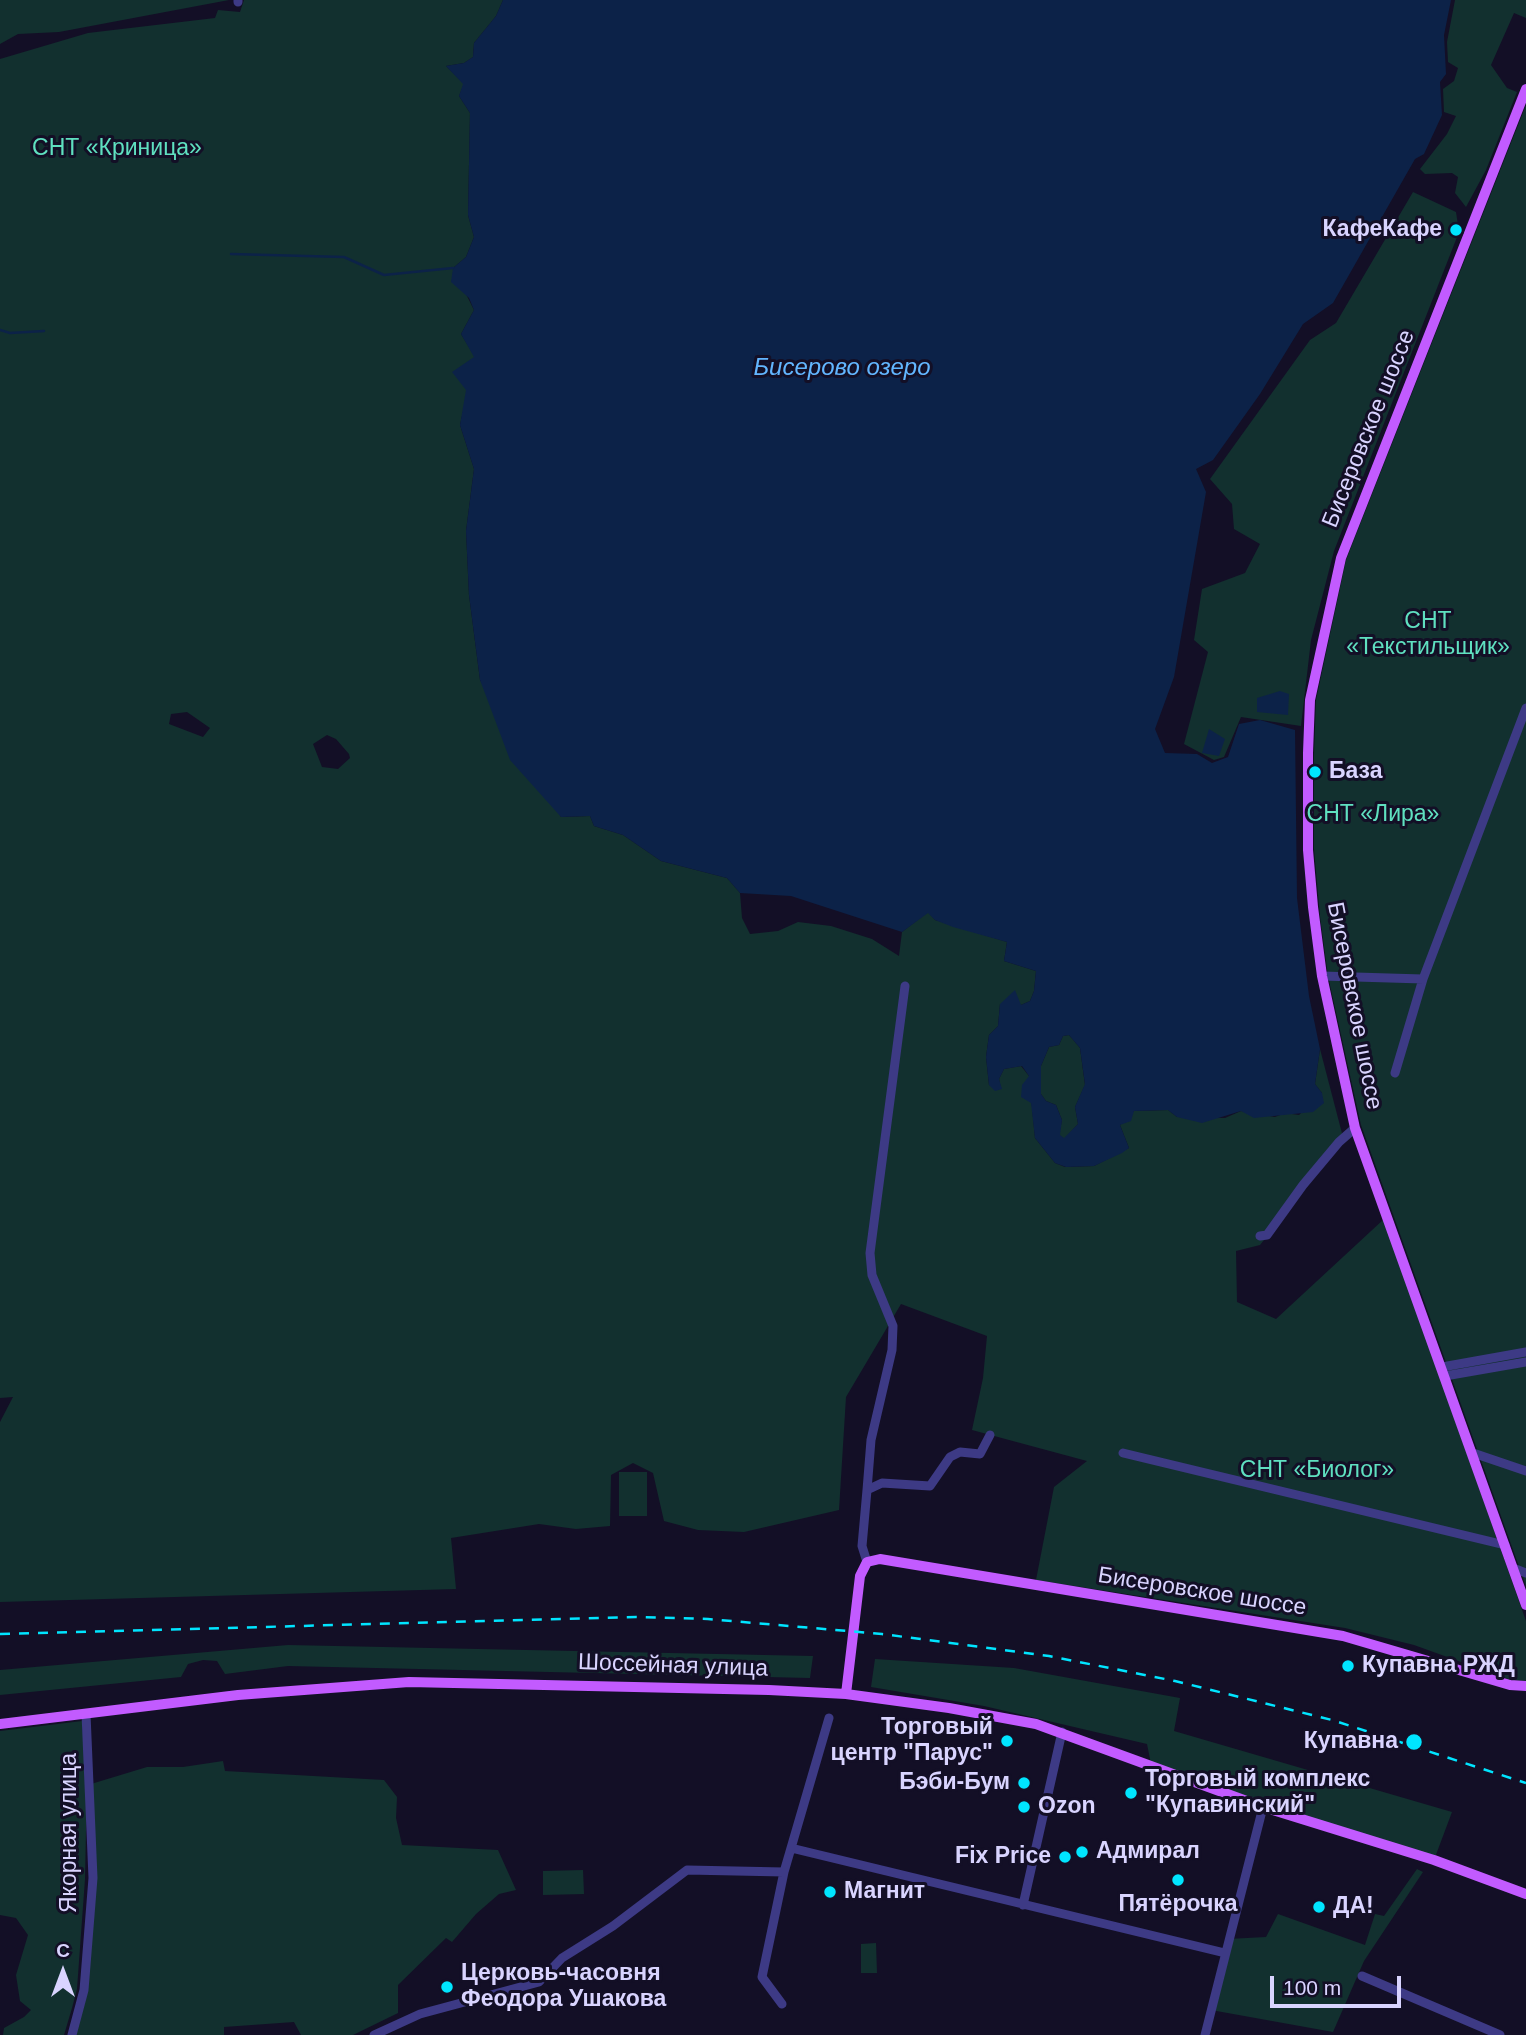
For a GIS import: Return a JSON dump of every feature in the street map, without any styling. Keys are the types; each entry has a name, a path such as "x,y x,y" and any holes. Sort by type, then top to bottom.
{"main road":[{"name":"Бисеровское шоссе","path":"1526,89 1340,558 1317,656 1310,700 1308,850 1322,976 1355,1128 1526,1605"},
{"name":"Бисеровское шоссе","path":"867,1562 890,1560 1343,1636 1526,1689"},
{"path":"846,1694 860,1576 867,1562"},
{"name":"Шоссейная улица","path":"0,1724 238,1695 409,1682 846,1694 963,1710 1062,1732 1263,1807 1434,1860 1526,1894"}],"street":[{"path":"1395,1073 1423,979 1526,708"},
{"path":"1322,976 1423,979"},
{"path":"867,1562 862,1546 871,1440 892,1350 893,1326 872,1275 870,1253 905,986"},
{"path":"1260,1237 1266,1235 1303,1185 1339,1142 1355,1128"},
{"path":"1444,1371 1526,1352"},
{"path":"1444,1371 1526,1362"},
{"path":"866,1490 882,1483 930,1486 950,1457 960,1452 980,1454 990,1435"},
{"path":"1124,1453 1505,1545"},
{"path":"1473,1454 1526,1471"},
{"path":"1513,1568 1526,1573"},
{"name":"Якорная улица","path":"72,2035 85,1985 93,1878 86,1714"},
{"path":"782,2004 762,1978 790,1848 829,1717"},
{"path":"1023,1905 1062,1732"},
{"path":"1205,2035 1263,1807"},
{"path":"790,1848 1224,1953"},
{"path":"373,2035 420,2014 539,1982 562,1958 613,1926 687,1870 784,1872"},
{"path":"1362,1976 1500,2035"}],"green space":[{"path":"0,0 229,0 59,32 18,34 0,44"},
{"path":"244,0 503,0 496,16 474,43 473,57 464,63 446,66 464,84 459,96 470,113 468,215 474,237 466,257 453,268 474,310 461,334 475,357 460,425 474,469 466,531 469,595 480,680 561,817 590,816 594,826 623,835 661,861 727,878 740,893 742,918 750,934 778,931 798,922 831,926 872,939 899,956 902,932 928,912 935,920 1007,942 1004,961 1036,971 1034,991 1030,1001 1021,1005 1000,1004 998,1026 989,1035 986,1057 989,1085 1001,1089 999,1079 1004,1069 1021,1066 1029,1076 1035,1138 1055,1163 1065,1167 1094,1166 1129,1148 1120,1125 1134,1111 1168,1110 1177,1117 1225,1118 1241,1111 1275,1117 1285,1113 1299,1115 1322,1093 1315,1084 1320,1049 1344,1141 1260,1245 1236,1251 1237,1302 1276,1319 1384,1219 1526,1621 1526,1681 1511,1680 1414,1645 1345,1628 1036,1580 1054,1487 1087,1461 972,1430 983,1378 987,1336 901,1304 846,1397 839,1510 744,1532 698,1530 664,1521 653,1473 633,1463 611,1475 610,1526 576,1529 539,1524 451,1538 456,1589 0,1602 0,1422 13,1397 0,1398 0,59 88,33 215,18 218,10 240,12","holes":["187,712 210,728 203,737 169,724 171,714","327,735 336,739 349,754 350,758 338,769 322,767 313,744"]},
{"path":"1455,0 1526,0 1526,18 1514,13 1491,65 1507,88 1517,92 1486,170 1466,207 1455,193 1458,177 1452,173 1425,174 1420,169 1447,134 1456,116 1444,112 1443,89 1454,81 1458,68 1448,62 1447,42"},
{"name":"СНТ «Текстильщик»","path":"1526,105 1526,1586 1361,1125 1328,976 1320,916 1314,849 1314,754 1316,700 1346,560"},
{"path":"1413,192 1456,212 1459,232 1334,551 1311,640 1301,726 1241,717 1224,757 1214,760 1184,744 1208,652 1194,640 1202,589 1245,573 1260,544 1234,529 1232,504 1210,479 1310,340 1336,323"},
{"path":"1069,1035 1080,1048 1085,1085 1075,1107 1078,1124 1064,1139 1059,1135 1062,1120 1056,1105 1046,1101 1041,1094 1041,1066 1049,1047 1059,1045 1063,1036"},
{"path":"619,1472 647,1472 647,1516 619,1516"},
{"path":"288,1645 813,1656 810,1678 288,1666 225,1674 217,1661 203,1660 188,1664 181,1677 0,1695 0,1670"},
{"path":"875,1659 1014,1668 1180,1698 1174,1731 1452,1812 1434,1860 1151,1764 1147,1744 984,1706 871,1687"},
{"path":"82,1721 87,1781 85,1879 77,1989 64,2035 3,2035 4,2028 31,2010 20,2001 16,1975 28,1935 16,1918 0,1915 0,1731"},
{"path":"223,1761 225,1771 384,1780 397,1797 396,1818 402,1845 498,1850 516,1890 499,1894 476,1914 452,1942 446,1938 398,1985 398,2013 353,2035 301,2035 294,2022 224,2027 224,2035 72,2035 84,1990 93,1878 91,1784 147,1767 183,1767"},
{"path":"1417,1869 1423,1872 1364,1961 1333,2032 1211,2010 1228,1939 1266,1937 1278,1914 1365,1945 1375,1914 1384,1916"},
{"path":"583,1870 584,1894 543,1895 543,1871"},
{"path":"876,1943 877,1973 861,1973 861,1944"}],"water":[{"name":"Бисерово озеро","path":"503,0 1451,0 1444,35 1446,74 1440,82 1442,115 1424,154 1415,159 1333,303 1303,324 1260,394 1213,460 1196,469 1206,492 1174,677 1155,729 1165,753 1197,754 1212,763 1228,757 1239,724 1260,720 1295,730 1297,898 1309,996 1320,1049 1315,1084 1322,1093 1324,1103 1313,1112 1254,1118 1241,1111 1202,1123 1177,1117 1168,1110 1134,1111 1131,1121 1120,1125 1129,1148 1122,1153 1094,1166 1066,1167 1055,1163 1035,1138 1031,1103 1021,1097 1022,1085 1029,1076 1022,1066 1004,1069 999,1079 1002,1089 995,1091 989,1085 986,1057 989,1035 998,1026 1000,1004 1015,990 1021,1005 1030,1001 1034,991 1036,971 1004,961 1007,942 953,927 935,920 928,913 902,932 791,896 740,893 727,878 661,861 623,835 594,826 590,816 561,817 510,760 480,680 469,595 466,531 474,469 460,425 466,390 452,372 474,357 461,334 474,310 469,298 451,282 453,268 466,257 474,237 468,215 470,113 459,96 463,84 446,66 464,63 473,57 474,43 496,16","holes":["1069,1035 1080,1048 1085,1084 1075,1107 1078,1124 1064,1138 1060,1135 1062,1120 1056,1105 1046,1101 1041,1094 1041,1066 1049,1047 1059,1045 1063,1036"]},
{"path":"1280,691 1289,694 1288,715 1257,712 1257,698"},
{"path":"1209,729 1225,739 1219,756 1202,753"}],"waterway":[{"path":"231,254 344,257 384,275 453,268"},
{"path":"0,330 10,333 44,331"}],"railway":[{"path":"0,1634 636,1617 708,1619 882,1634 1049,1656 1175,1681 1332,1720 1526,1783"}],"place":[{"name":"КафеКафе","path":"1456,230"},
{"name":"База","path":"1315,772"},
{"name":"Купавна РЖД","path":"1348,1666"},
{"name":"Торговый центр \"Парус\"","path":"1007,1741"},
{"name":"Купавна","path":"1414,1742"},
{"name":"Бэби-Бум","path":"1024,1783"},
{"name":"Торговый комплекс \"Купавинский\"","path":"1131,1793"},
{"name":"Ozon","path":"1024,1807"},
{"name":"Адмирал","path":"1082,1852"},
{"name":"Fix Price","path":"1065,1857"},
{"name":"Пятёрочка","path":"1178,1880"},
{"name":"Магнит","path":"830,1892"},
{"name":"ДА!","path":"1319,1907"},
{"name":"Церковь-часовня Феодора Ушакова","path":"447,1987"}],"park label":[{"name":"СНТ «Криница»","path":"117,149"},
{"name":"СНТ «Лира»","path":"1373,815"},
{"name":"СНТ «Биолог»","path":"1317,1471"}]}
